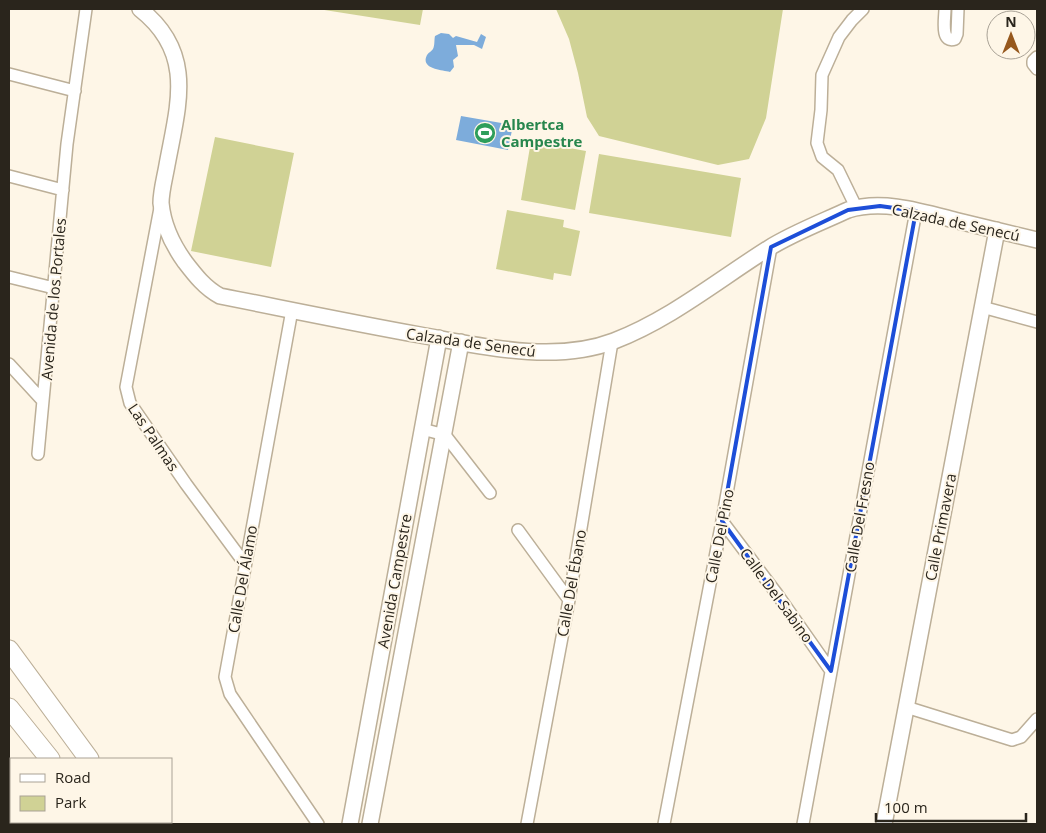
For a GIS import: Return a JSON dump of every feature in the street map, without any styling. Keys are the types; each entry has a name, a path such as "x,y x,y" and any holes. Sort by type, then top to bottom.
{"main road":[{"path":"9,650 88,758"},
{"path":"9,708 49,758"}],"street":[{"path":"9,74 75,91 86,9"},
{"name":"Calzada de Senecú","path":"140,9 152,18 166,36 177,62 180,79 178,105 161,201 167,229 175,248 191,271 208,290 220,296 461,342 535,353 571,351 612,342 645,328 693,300 771,247 856,207 880,206 916,211 1037,240"},
{"path":"856,207 838,170 822,157 817,143 821,110 822,75 839,37 863,9"},
{"path":"944,9 944,34 950,40 955,39 957,34 958,9"},
{"path":"1037,57 1033,61 1037,69"},
{"name":"Avenida de los Portales","path":"38,454 63,190 75,91"},
{"path":"9,176 63,190"},
{"name":"Las Palmas","path":"161,201 126,386 127,393 130,403 186,484 245,564"},
{"name":"Calle Del Fresno","path":"803,824 916,211"},
{"name":"Calle Primavera","path":"884,824 997,230"},
{"name":"Calle Del Pino","path":"664,824 722,521 771,247"},
{"path":"9,278 54,288"},
{"path":"982,307 1037,322"},
{"name":"Calle Del Álamo","path":"292,310 225,677 230,694 318,824"},
{"name":"Avenida Campestre","path":"350,824 439,338"},
{"name":"Avenida Campestre","path":"370,824 445,435 461,342"},
{"name":"Calle Del Ébano","path":"527,824 569,600 612,342"},
{"path":"9,364 43,400"},
{"path":"422,429 445,435 490,493"},
{"path":"414,470 437,477"},
{"name":"Calle Del Sabino","path":"722,521 777,594 831,671"},
{"path":"518,530 569,600"},
{"path":"383,640 404,644"},
{"path":"906,707 1012,740 1021,737 1037,718"},
{"path":"358,776 379,781"}],"highlighted area":[{"path":"880,206 916,211 831,671 722,521 771,247 848,210"}],"green space":[{"path":"318,9 423,9 420,25"},
{"path":"556,9 783,9 766,118 749,159 718,165 599,136 587,117 569,39"},
{"path":"215,137 294,153 271,267 191,251"},
{"path":"531,141 586,151 575,210 521,200"},
{"path":"599,154 741,178 731,237 589,213"},
{"path":"507,210 564,220 563,227 580,231 571,276 554,273 553,280 496,269"}],"water":[{"path":"441,33 449,34 453,38 456,36 477,42 481,34 486,37 482,49 474,45 456,45 458,56 453,60 454,67 450,72 432,68 426,63 427,55 434,47 435,36"},
{"name":"Albertca Campestre","path":"461,116 513,125 508,150 456,140"}],"place":[{"name":"Albertca Campestre","path":"485,133"}]}
